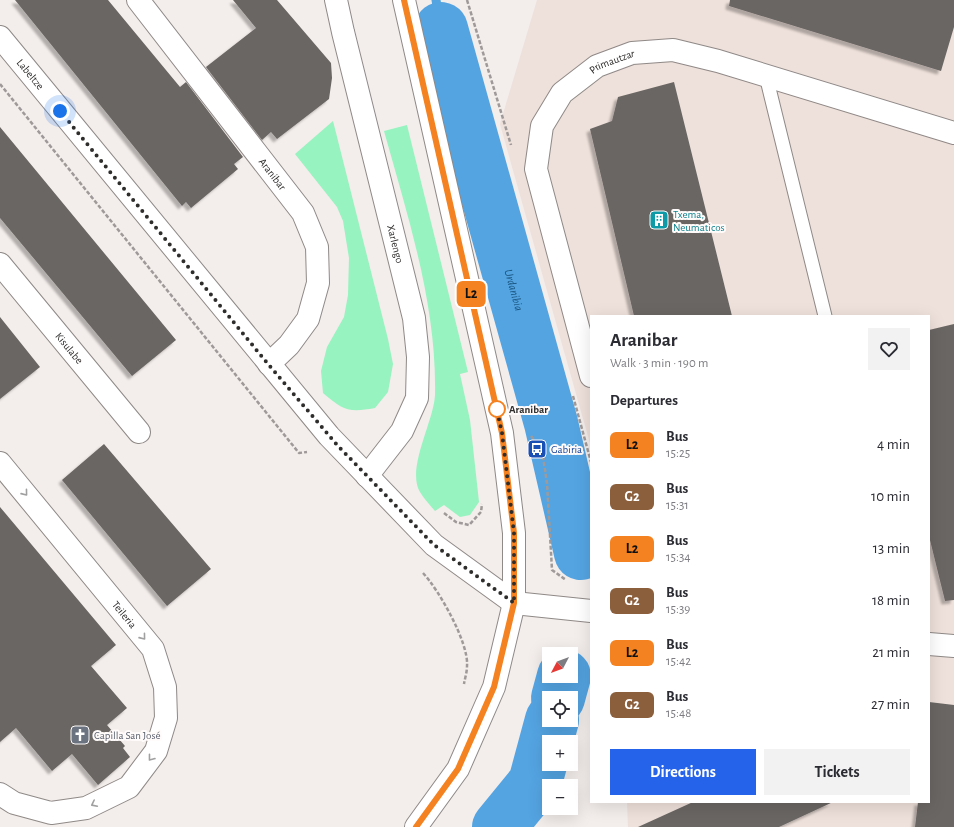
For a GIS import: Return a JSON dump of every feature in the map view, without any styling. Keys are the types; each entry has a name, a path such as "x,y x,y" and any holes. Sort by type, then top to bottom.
{"street":[{"name":"Aranibar","path":"138,0 302,213 317,247 318,283 308,319 290,345 268,364"},
{"name":"Xarlengo","path":"336,0 342,32 414,318 418,357 417,398 402,431 367,476"},
{"path":"404,0 502,433 514,533 514,603 494,687 458,769 416,827"},
{"name":"Labeltze","path":"0,37 268,364 329,436 434,545 514,603"},
{"name":"Primautzar","path":"590,372 536,169 542,126 562,93 597,66 632,53 673,50 718,61 954,133"},
{"name":"Kisulabe","path":"0,264 139,432"},
{"name":"Teileria","path":"0,463 153,649 165,688 166,718 156,751 129,787 86,808 51,813 14,803 0,794"},
{"path":"514,603 590,611"},
{"path":"930,644 954,646"}],"lane":[{"path":"766,76 825,315"}],"path":[{"path":"0,84 299,453 313,450"},
{"path":"529,432 531,437 542,450 548,483 552,570 565,580 572,582"},
{"path":"444,513 456,522 469,524 481,512 483,497"},
{"path":"420,569 433,584 458,630 468,665 464,686"}],"shaded area":[{"path":"537,0 954,0 954,827 628,827 627,803 930,803 930,315 590,315 590,443 500,124"}],"green space":[{"path":"333,121 393,364 388,392 375,408 358,410 341,407 323,393 321,371 327,347 344,317 348,295 349,258 343,221 337,207 295,154"},
{"path":"407,125 468,372 460,374 470,420 479,502 470,515 460,517 444,505 435,511 420,492 417,482 416,471 418,458 435,395 431,328 419,262 384,131"}],"building":[{"path":"15,0 108,0 180,87 186,82 243,157 234,164 238,169 191,208 186,202 182,206"},
{"path":"233,0 277,0 331,63 332,78 329,99 277,139 271,132 262,140 206,67 256,28"},
{"path":"730,0 954,0 954,27 941,71 729,6"},
{"name":"Txema, Neumaticos","path":"674,82 732,315 634,315 590,129 612,121 618,97"},
{"path":"0,127 176,340 132,376 0,218"},
{"path":"0,317 40,367 0,399"},
{"path":"954,324 954,600 945,601 930,540 930,330"},
{"path":"104,444 211,569 167,606 62,480"},
{"path":"0,507 116,645 91,666 127,708 107,725 125,746 123,748 130,757 98,785 72,754 52,771 16,728 0,742"},
{"path":"930,702 954,705 954,827 915,827 918,803 930,803"},
{"path":"691,803 831,803 779,827 638,827"}],"waterway":[{"path":"436,0 441,29"},
{"name":"Urdanibia","path":"441,29 551,423 581,553"},
{"name":"Urdanibia","path":"560,691 562,683"},
{"name":"Urdanibia","path":"499,827 535,783 550,727"}],"bus line":[{"name":"L2","path":"404,0 502,433 514,533 514,603 494,687 458,769 416,827"}],"place":[{"name":"Txema, Neumaticos","path":"659,220"},
{"name":"Aranibar","path":"497,409"},
{"name":"Gabiria","path":"537,449"},
{"name":"Capilla San José","path":"80,735"}],"route":[{"path":"60,111 268,364 338,446 434,545 514,603 514,533 502,433 496,406 497,409"}]}
